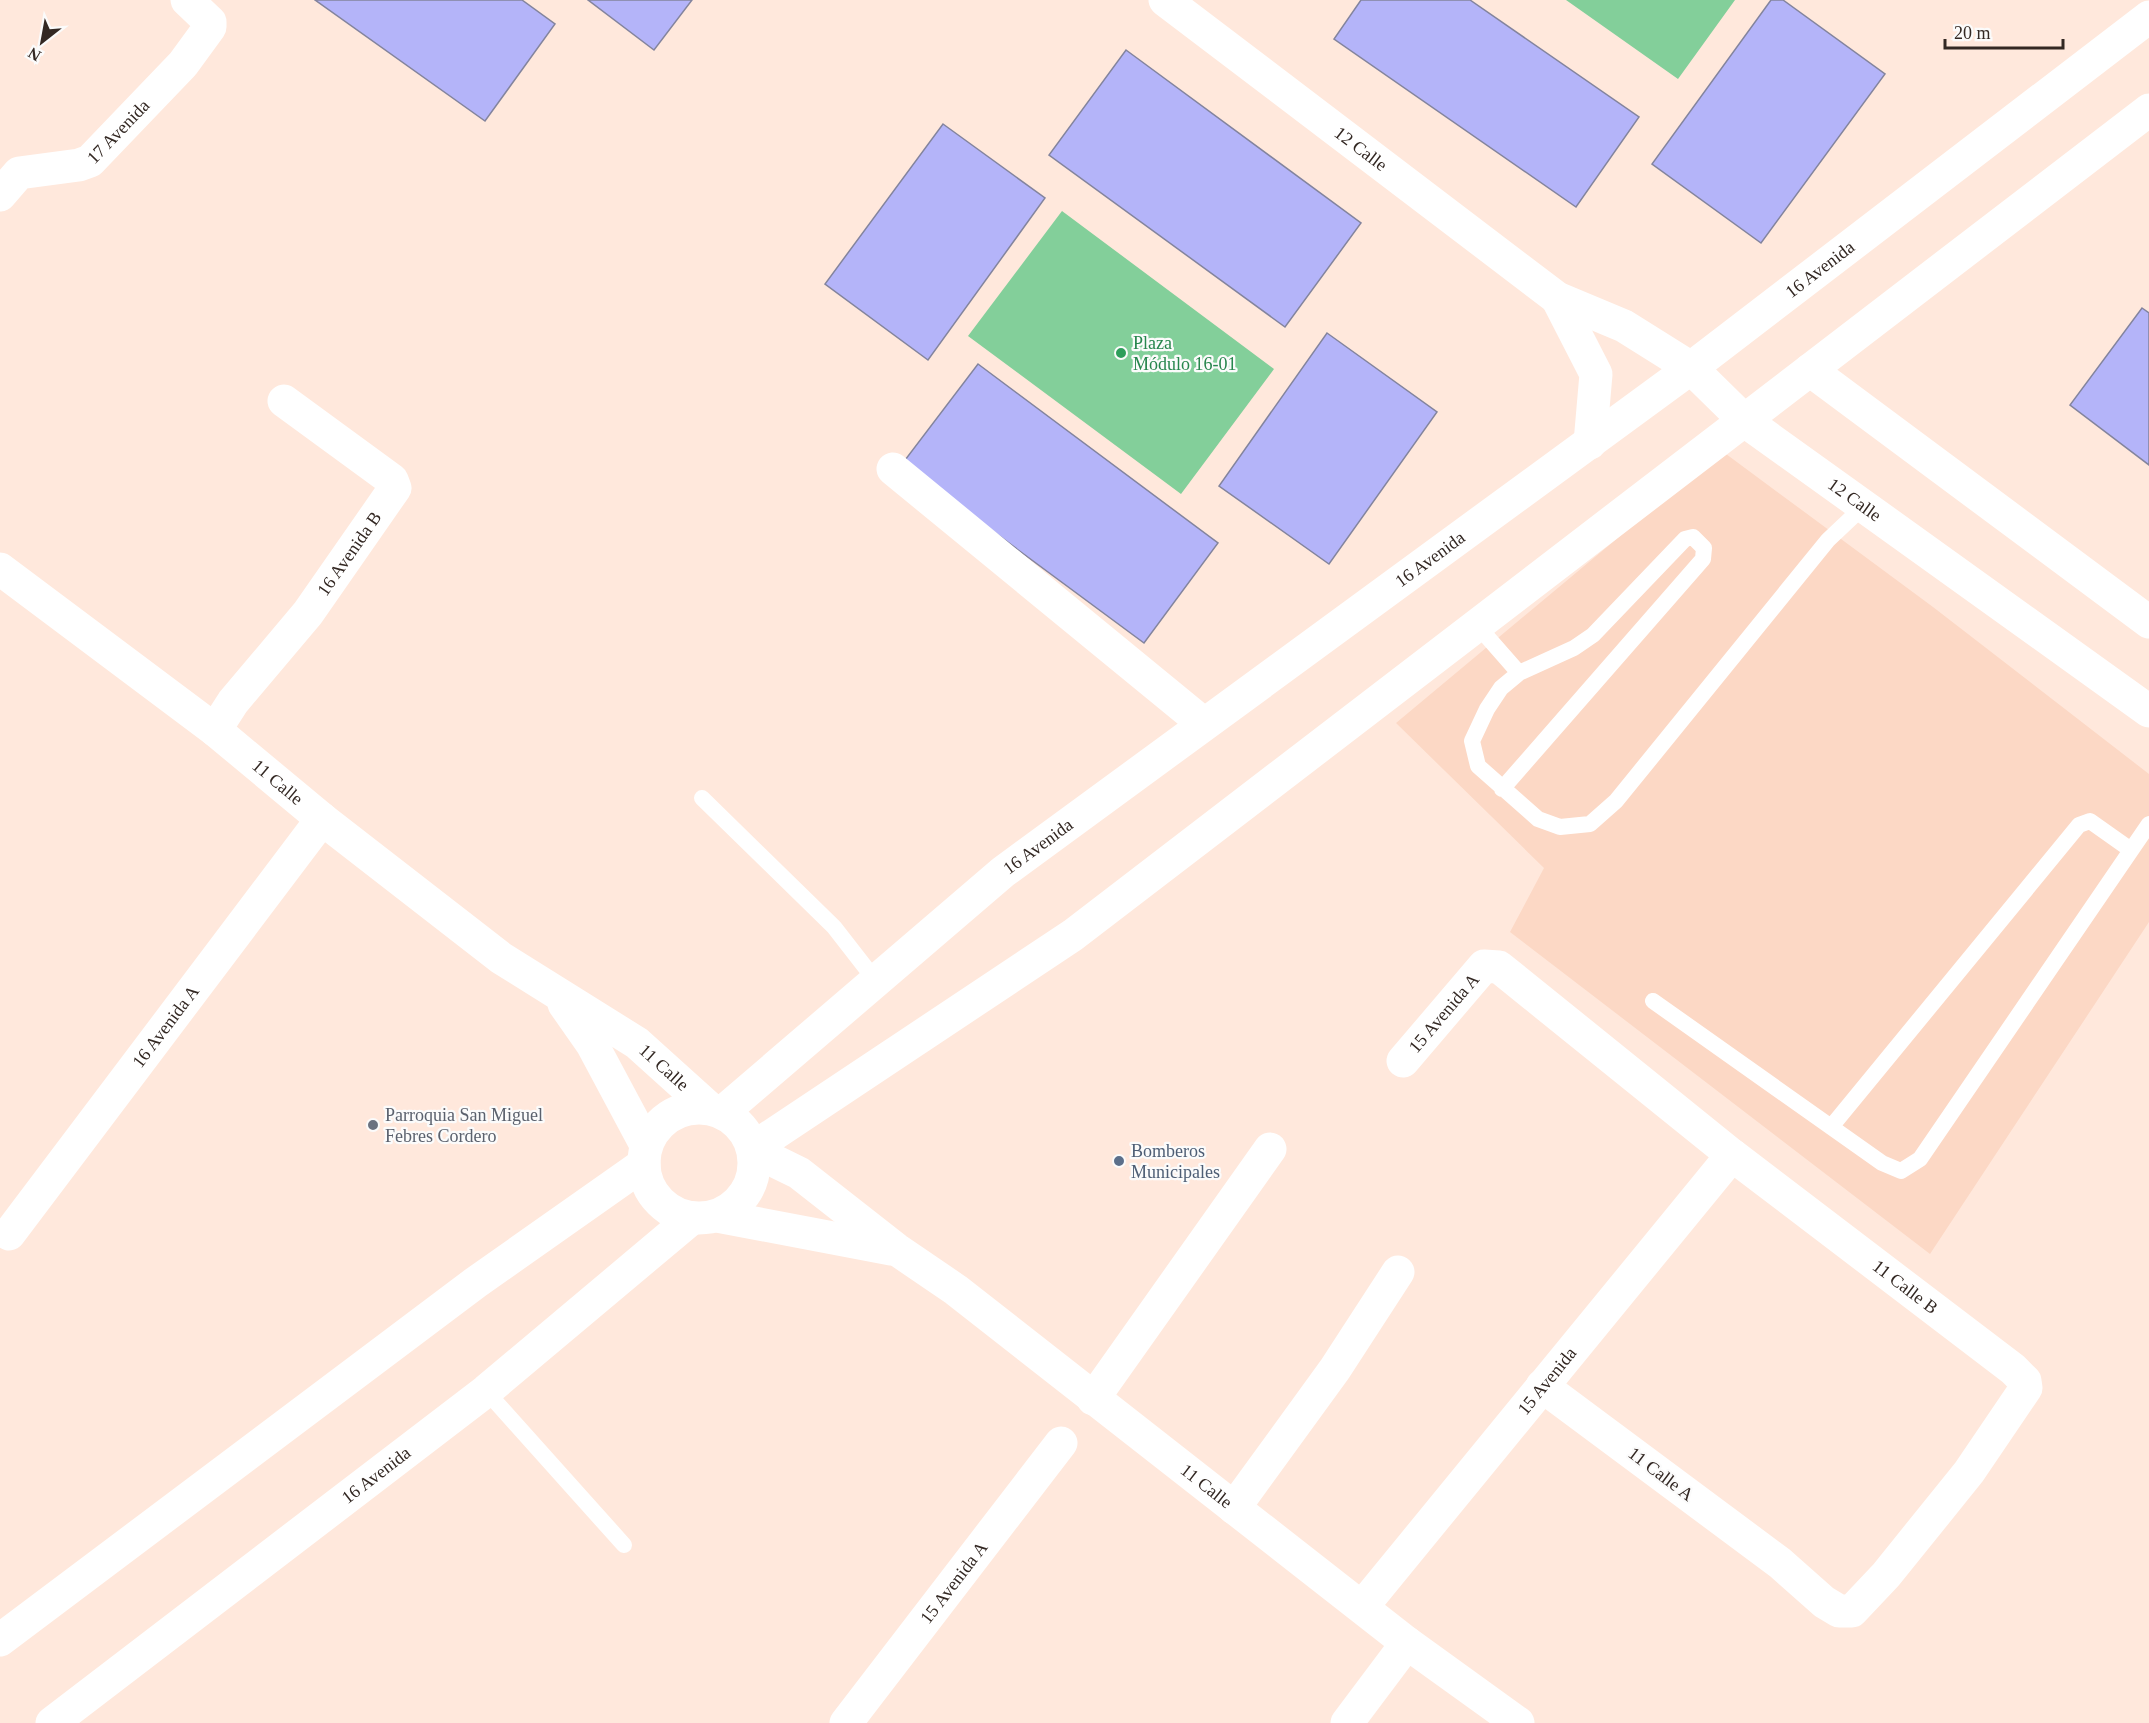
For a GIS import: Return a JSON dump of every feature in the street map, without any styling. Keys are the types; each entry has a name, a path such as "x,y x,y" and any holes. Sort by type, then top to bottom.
{"street":[{"name":"17 Avenida","path":"0,195 19,173 79,165 90,161 183,64 208,31 210,22 187,0"},
{"name":"12 Calle","path":"1165,0 1557,298 1624,326 1691,368 1745,421 2149,711"},
{"name":"16 Avenida","path":"715,1110 876,981 1003,872 1691,368 2149,17"},
{"path":"754,1149 1073,935 2149,110"},
{"name":"12 Calle","path":"1557,298 1596,374 1590,443"},
{"path":"1810,370 2149,622"},
{"name":"16 Avenida B","path":"215,730 232,702 308,613 395,488 392,480 284,401"},
{"path":"893,469 1204,724"},
{"name":"11 Calle","path":"0,569 215,730 322,819 501,958 637,1043 715,1110"},
{"name":"16 Avenida A","path":"9,1234 322,819"},
{"name":"15 Avenida A","path":"1403,1061 1484,966"},
{"name":"11 Calle B","path":"1484,966 1499,968 1731,1155 2025,1381 2026,1388 1969,1472 1886,1575 1852,1611 1839,1611 1824,1602 1780,1563"},
{"name":"11 Calle","path":"556,992 592,1044 645,1154"},
{"path":"0,1640 645,1154 656,1128 670,1115 688,1108 715,1110 736,1120 754,1149 755,1172 748,1191 734,1206 704,1217 668,1209 658,1200 650,1189 645,1154"},
{"name":"11 Calle","path":"754,1149 798,1173 896,1250 956,1290 1407,1643 1518,1723"},
{"path":"1093,1398 1269,1149"},
{"name":"15 Avenida","path":"1362,1607 1731,1155"},
{"name":"16 Avenida","path":"52,1723 486,1391 704,1217"},
{"name":"11 Calle","path":"704,1217 896,1250"},
{"path":"1234,1508 1335,1369 1398,1272"},
{"name":"11 Calle A","path":"1542,1386 1780,1563"},
{"name":"15 Avenida A","path":"846,1723 1061,1443"},
{"path":"1347,1723 1407,1643"}],"lane":[{"path":"1502,789 1703,558 1704,548 1693,537 1685,539 1593,635 1574,648 1519,673 1502,688 1487,709 1472,741 1478,766 1502,789 1538,819 1560,828 1590,824 1616,801 1828,540 1863,507"},
{"path":"1476,624 1519,673"},
{"path":"702,798 834,927 876,981"},
{"path":"1831,1127 2079,825 2090,821 2131,850"},
{"path":"1653,1001 1882,1163 1901,1171 1920,1159 2149,824"},
{"path":"486,1391 624,1545"}],"shaded area":[{"path":"1722,451 1933,607 2149,774 2149,922 1930,1254 1510,932 1544,868 1396,723"}],"green space":[{"path":"1566,0 1735,0 1678,79"},
{"name":"Plaza Módulo 16-01","path":"1062,211 1274,369 1181,494 968,336"}],"building":[{"path":"315,0 522,0 555,24 485,121"},
{"path":"588,0 692,0 654,50"},
{"path":"1361,0 1470,0 1639,117 1576,207 1334,39"},
{"path":"1771,0 1783,0 1885,74 1761,243 1652,164"},
{"path":"1126,50 1361,223 1285,327 1049,155"},
{"path":"943,124 1045,198 928,360 825,284"},
{"path":"2142,308 2149,313 2149,465 2070,405"},
{"path":"1327,333 1437,412 1329,564 1219,486"},
{"path":"978,364 1218,543 1144,643 902,464"}],"place":[{"name":"Plaza Módulo 16-01","path":"1121,353"},
{"name":"Parroquia San Miguel Febres Cordero","path":"373,1125"},
{"name":"Bomberos Municipales","path":"1119,1161"}]}
